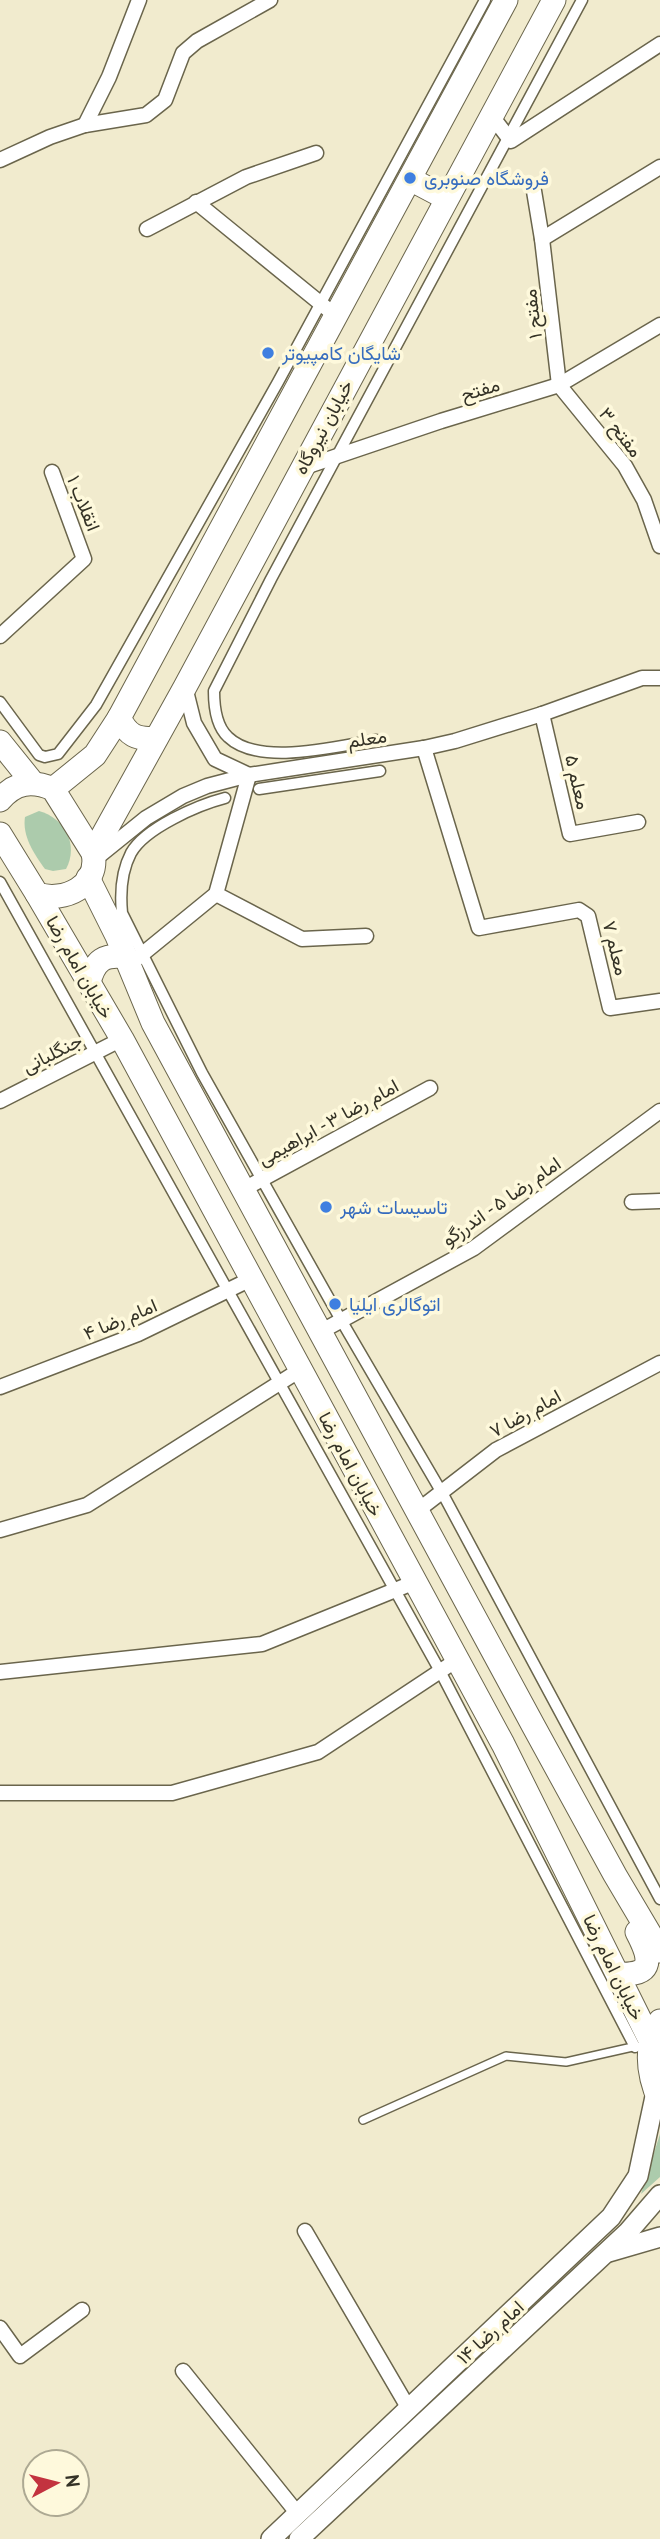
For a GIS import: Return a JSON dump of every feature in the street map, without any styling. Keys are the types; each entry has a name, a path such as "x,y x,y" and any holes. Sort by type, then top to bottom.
{"main road":[{"path":"0,800 13,787 43,786 94,755 119,718 327,310 410,179 506,0"},
{"name":"خیابان نیروگاه","path":"92,864 156,738 554,0"},
{"path":"410,179 446,198"},
{"path":"119,718 126,732 140,740 156,738"},
{"name":"خیابان امام رضا","path":"0,742 43,786 92,864 133,959 153,1023 253,1184 320,1332 615,1875 660,1951"},
{"name":"خیابان امام رضا","path":"0,835 122,1039 300,1370 405,1586 449,1666 503,1744 618,1974 643,2044"},
{"path":"37,894 53,898 70,895 84,886 92,864"},
{"path":"89,982 93,969 102,960 114,956 133,959"},
{"path":"615,1875 630,1918 648,1953 648,1963 640,1971 618,1974"},
{"path":"658,2097 643,2044 660,2021"}],"street":[{"path":"85,125 139,0"},
{"path":"0,160 50,137 85,125 146,115 165,100 183,53 197,41 270,0"},
{"path":"0,702 39,755 46,757 58,754 96,705 278,382 327,310 485,0"},
{"path":"376,740 290,752 250,750 228,738 220,727 214,705 214,691 582,0"},
{"path":"491,115 511,141 660,44"},
{"path":"147,229 246,177 316,153"},
{"path":"542,239 660,167"},
{"name":"مفتح ۱","path":"534,191 559,385"},
{"path":"196,202 327,310"},
{"name":"مفتح","path":"301,468 559,385 660,325"},
{"name":"مفتح ۳","path":"559,385 625,466 644,500 660,546"},
{"name":"انقلاب ۱","path":"0,636 84,559 52,472"},
{"name":"معلم","path":"92,864 146,818 183,796 249,775 424,748 542,714 642,678 660,678"},
{"path":"185,687 194,723 215,759 249,775 231,848 216,894 133,959 122,913 120,887 130,854 147,837 181,814 225,798"},
{"name":"معلم ۵","path":"542,714 570,834 638,822"},
{"name":"معلم ۷","path":"424,748 479,928 579,910 588,916 610,1008 660,1000"},
{"path":"259,789 380,771"},
{"path":"0,882 280,1383 405,1586 262,1643 0,1672"},
{"path":"216,894 302,939 366,936"},
{"name":"جنگلبانی","path":"0,1101 122,1039"},
{"name":"امام رضا ۳ - ابراهیمی","path":"253,1184 430,1088"},
{"name":"امام رضا ۵ - اندرزگو","path":"320,1332 474,1248 660,1111"},
{"path":"253,1184 341,1320 442,1492 660,1899"},
{"path":"632,1202 660,1202"},
{"name":"امام رضا ۴","path":"0,1387 138,1334 251,1279"},
{"name":"امام رضا ۷","path":"417,1511 496,1450 660,1363"},
{"path":"0,1530 87,1505 300,1370"},
{"path":"0,1793 172,1793 318,1752 449,1666 643,2044"},
{"name":"امام رضا ۱۴","path":"271,2539 611,2217 638,2176 658,2097"},
{"name":"امام رضا ۱۴","path":"299,2539 628,2232 660,2195"},
{"path":"305,2231 409,2409"},
{"path":"605,2253 660,2237"},
{"path":"0,2328 20,2356 82,2309"},
{"path":"183,2371 298,2514"}],"lane":[{"path":"363,2119 506,2056 566,2062 643,2044"}],"green space":[{"path":"39,811 56,820 67,834 71,851 66,869 45,869 30,844 25,831 25,817"},
{"path":"660,2134 660,2177 641,2194"}],"place":[{"name":"فروشگاه صنوبری","path":"410,178"},
{"name":"شایگان کامپیوتر","path":"268,353"},
{"name":"تاسیسات شهر","path":"326,1207"},
{"name":"اتوگالری ایلیا","path":"335,1304"}]}
